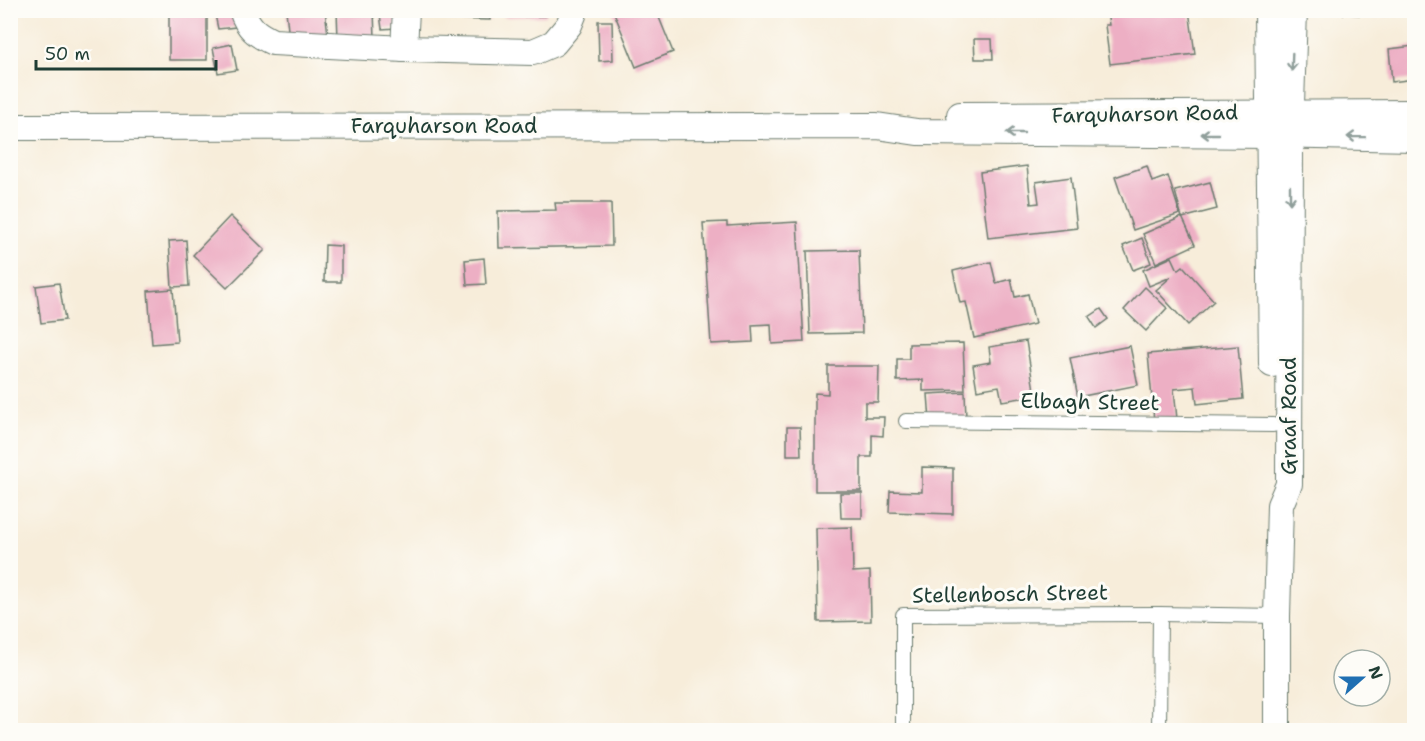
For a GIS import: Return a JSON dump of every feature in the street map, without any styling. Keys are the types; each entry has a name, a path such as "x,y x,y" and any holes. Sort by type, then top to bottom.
{"street":[{"path":"242,10 248,26 257,35 273,42 404,49 533,52 554,43 569,25 575,10"},
{"path":"404,49 406,10"},
{"name":"Graaf Road","path":"1268,10 1280,124 1289,484 1280,505"},
{"name":"Graaf Road","path":"1277,730 1280,505 1274,481 1271,314 1280,124 1294,10"},
{"name":"Farquharson Road","path":"10,127 877,126 917,132 1280,124 1414,113"},
{"name":"Farquharson Road","path":"1280,124 1414,138"}],"lane":[{"name":"Elbagh Street","path":"906,421 1273,425"},
{"path":"1159,730 1160,614"},
{"name":"Stellenbosch Street","path":"903,730 903,615 1277,616"}],"building":[{"path":"169,10 207,10 207,60 169,60"},
{"path":"214,10 233,10 236,27 218,29"},
{"path":"286,10 325,10 328,35 289,40"},
{"path":"337,10 374,10 375,39 338,39"},
{"path":"450,10 490,10 490,20 450,19"},
{"path":"503,10 546,10 546,16 504,17"},
{"path":"613,10 656,10 673,52 636,67"},
{"path":"1107,10 1189,10 1195,54 1110,64 1105,25 1109,25"},
{"path":"1322,10 1389,10 1389,16 1322,13"},
{"path":"395,13 396,28 382,29 380,14"},
{"path":"598,21 612,21 613,60 599,61"},
{"path":"974,39 992,39 993,59 975,59"},
{"path":"232,44 237,70 218,73 213,48"},
{"path":"1414,46 1414,79 1392,82 1389,49"},
{"path":"1027,166 1031,204 1039,203 1036,182 1071,177 1077,228 988,238 980,172"},
{"path":"1147,166 1152,182 1168,176 1180,214 1133,230 1115,177"},
{"path":"1210,182 1217,209 1182,218 1175,191"},
{"path":"555,203 611,203 612,246 499,248 498,211 556,210"},
{"path":"230,216 265,250 227,288 193,255"},
{"path":"1182,217 1195,245 1156,263 1143,234"},
{"path":"727,222 727,226 797,222 804,342 772,344 771,324 752,325 753,342 711,344 703,223"},
{"path":"1142,238 1151,263 1133,270 1123,246"},
{"path":"186,240 189,286 172,287 169,241"},
{"path":"325,245 341,246 341,282 324,282"},
{"path":"859,250 862,333 810,334 807,251"},
{"path":"1172,257 1178,270 1183,266 1214,301 1188,325 1156,290 1171,277 1149,286 1143,270"},
{"path":"484,258 486,284 467,285 465,260"},
{"path":"991,262 996,283 1011,279 1015,297 1028,294 1035,324 974,338 966,302 960,303 953,271"},
{"path":"59,283 65,320 41,323 36,286"},
{"path":"1145,287 1167,308 1146,331 1124,310"},
{"path":"173,289 177,342 152,344 148,291"},
{"path":"1101,309 1108,319 1096,328 1089,317"},
{"path":"1026,341 1035,396 1002,401 999,386 977,390 973,365 991,362 989,347"},
{"path":"963,343 965,390 923,391 923,380 897,381 897,359 909,359 909,344"},
{"path":"1130,346 1138,385 1078,397 1070,358"},
{"path":"1238,346 1243,399 1197,404 1195,387 1174,389 1177,419 1154,421 1148,354"},
{"path":"828,366 879,366 878,402 865,402 865,417 884,417 883,436 872,435 872,457 861,457 861,491 815,491 815,393 828,394"},
{"path":"965,392 966,419 930,421 928,394"},
{"path":"787,427 800,427 801,455 787,455"},
{"path":"922,467 953,468 953,514 889,512 890,491 922,492"},
{"path":"840,493 862,493 862,518 841,518"},
{"path":"852,527 853,572 870,571 871,621 818,622 816,528"}]}
